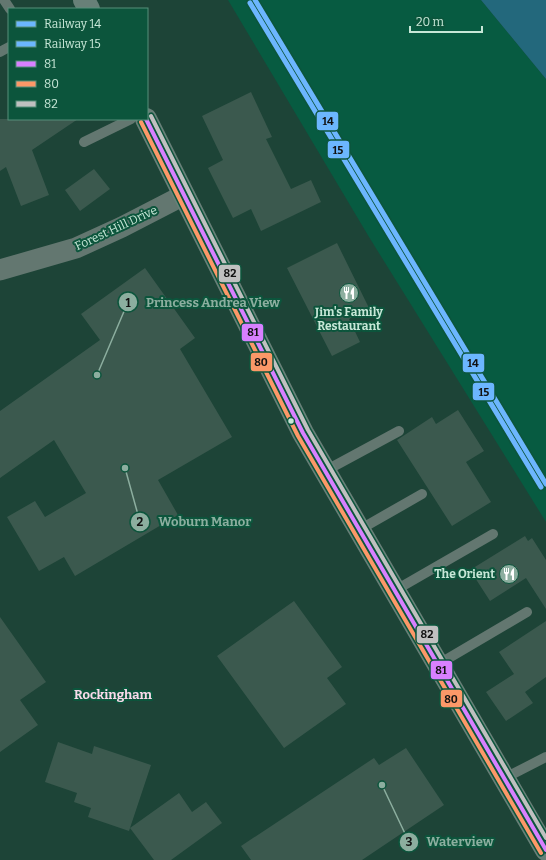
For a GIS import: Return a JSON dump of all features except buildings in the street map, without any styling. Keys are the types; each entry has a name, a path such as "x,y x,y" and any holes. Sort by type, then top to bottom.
{"main road":[{"path":"146,120 303,433 503,779 546,850"}],"street":[{"name":"Forest Hill Drive","path":"0,270 76,248 122,227 184,195"}],"lane":[{"path":"84,142 129,120"},
{"path":"325,471 399,431"},
{"path":"359,530 422,494"},
{"path":"394,590 493,534"},
{"path":"437,665 527,612"},
{"path":"503,779 546,757"}],"shaded area":[{"path":"228,0 481,0 546,79 546,522 369,237"}],"water":[{"path":"481,0 546,0 546,79"}],"rail line":[{"name":"14","path":"255,0 546,484"},
{"name":"15","path":"250,3 541,487"}],"transit line":[{"name":"82","path":"151,116 308,430 546,838"},
{"name":"81","path":"146,120 303,433 546,850"},
{"name":"80","path":"141,122 298,436 541,853"}],"place":[{"name":"Jim's Family Restaurant","path":"349,293"},
{"name":"Princess Andrea View","path":"97,375"},
{"name":"Woburn Manor","path":"125,468"},
{"name":"The Orient","path":"509,574"},
{"name":"Waterview","path":"382,785"}],"district":[{"name":"Rockingham","path":"113,694"}]}
